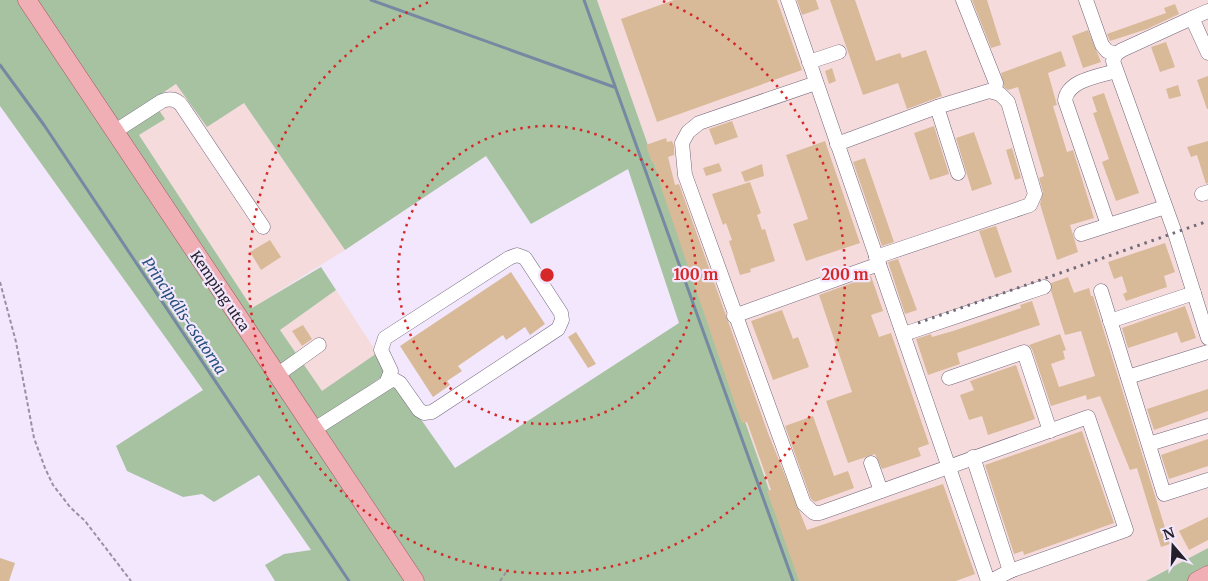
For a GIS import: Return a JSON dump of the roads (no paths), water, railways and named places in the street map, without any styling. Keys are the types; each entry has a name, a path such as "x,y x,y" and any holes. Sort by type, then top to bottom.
{"main road":[{"name":"Kemping utca","path":"27,0 415,581"},
{"path":"1197,581 1208,575"}],"lane":[{"path":"788,0 877,260 904,334 949,466 990,581 1010,571 1126,530 1088,417 973,457 949,466 881,491 820,513 814,513 806,508 734,316 685,175 682,143 688,132 699,124 816,82"},
{"path":"964,0 996,83 995,92"},
{"path":"1086,0 1102,46 1107,51 1116,54"},
{"path":"1208,11 1116,54 1113,61 1165,207 1208,338"},
{"path":"1192,18 1208,53"},
{"path":"809,62 839,52"},
{"path":"1108,225 1065,100 1068,92 1074,86 1116,71"},
{"path":"734,316 877,260 1030,205 1035,194 1008,102 1004,97 995,92 989,91 937,107 837,144"},
{"path":"114,132 162,100 170,99 176,101 182,106 262,227"},
{"path":"937,107 958,173"},
{"path":"1081,234 1165,207"},
{"path":"313,430 387,381 398,381 419,410 432,412 558,329 562,320 561,312 525,258 517,256 509,258 385,338 381,350 391,371 387,381"},
{"path":"904,334 1044,287"},
{"path":"1101,291 1164,494 1208,480"},
{"path":"1110,321 1194,293"},
{"path":"277,376 319,345"},
{"path":"949,378 1024,352 1050,431"},
{"path":"1128,377 1208,352"},
{"path":"1148,444 1208,426"},
{"path":"973,457 1010,571"},
{"path":"871,463 881,491"}],"waterway":[{"path":"371,0 614,87"},
{"path":"584,0 793,581"},
{"name":"Principális-csatorna","path":"0,65 44,125 349,581"}],"railway":[{"path":"918,323 1208,221"}]}
